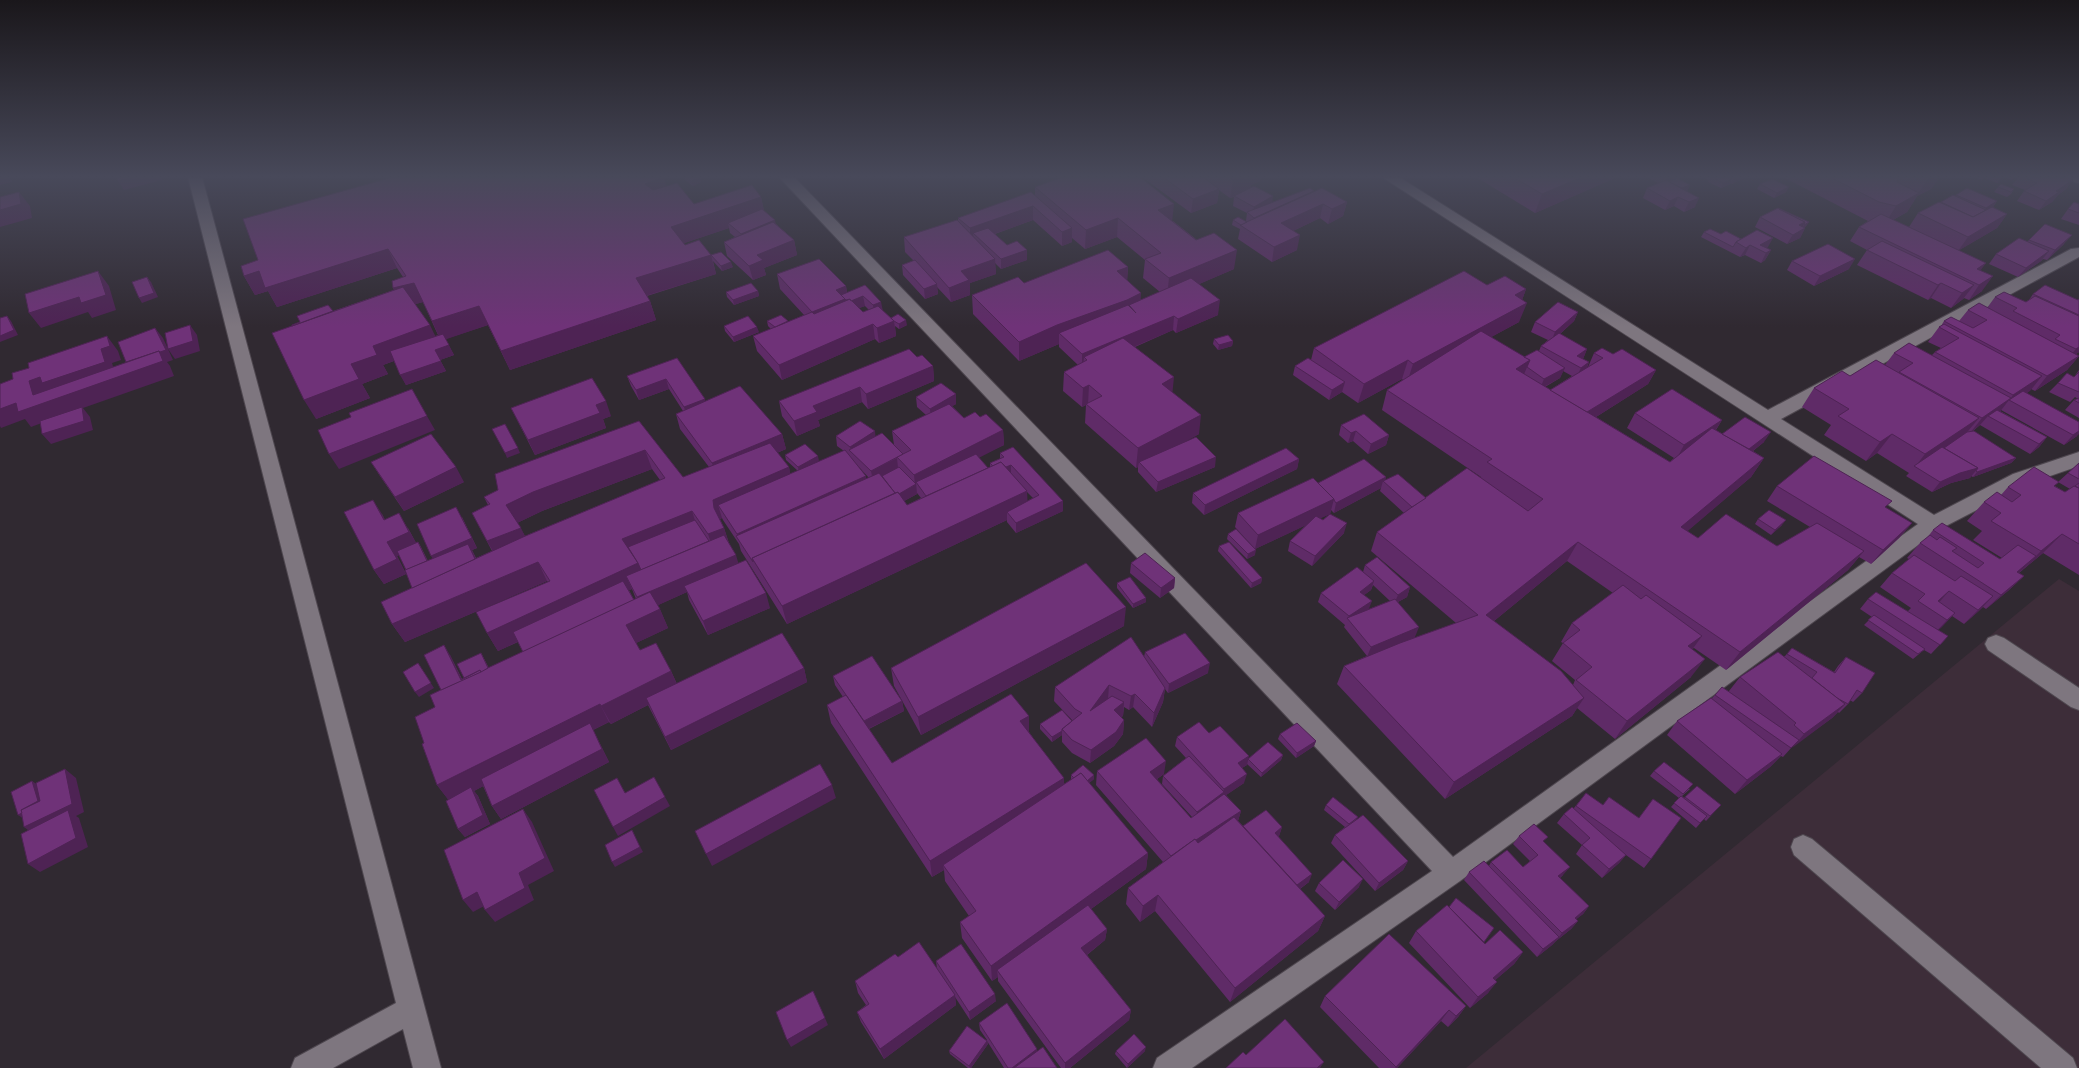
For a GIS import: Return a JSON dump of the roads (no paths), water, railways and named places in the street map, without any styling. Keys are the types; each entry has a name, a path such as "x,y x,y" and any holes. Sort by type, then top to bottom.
{"street":[{"path":"208,227 427,1068"},
{"path":"834,227 1451,873"},
{"path":"1467,227 1933,524"},
{"path":"1768,418 2076,252"},
{"path":"1167,1068 1451,873 1933,524 2020,479 2079,459"},
{"path":"2020,479 2040,491"},
{"path":"1996,644 2079,700"},
{"path":"1803,847 2063,1068"},
{"path":"305,1068 412,1009"}]}
